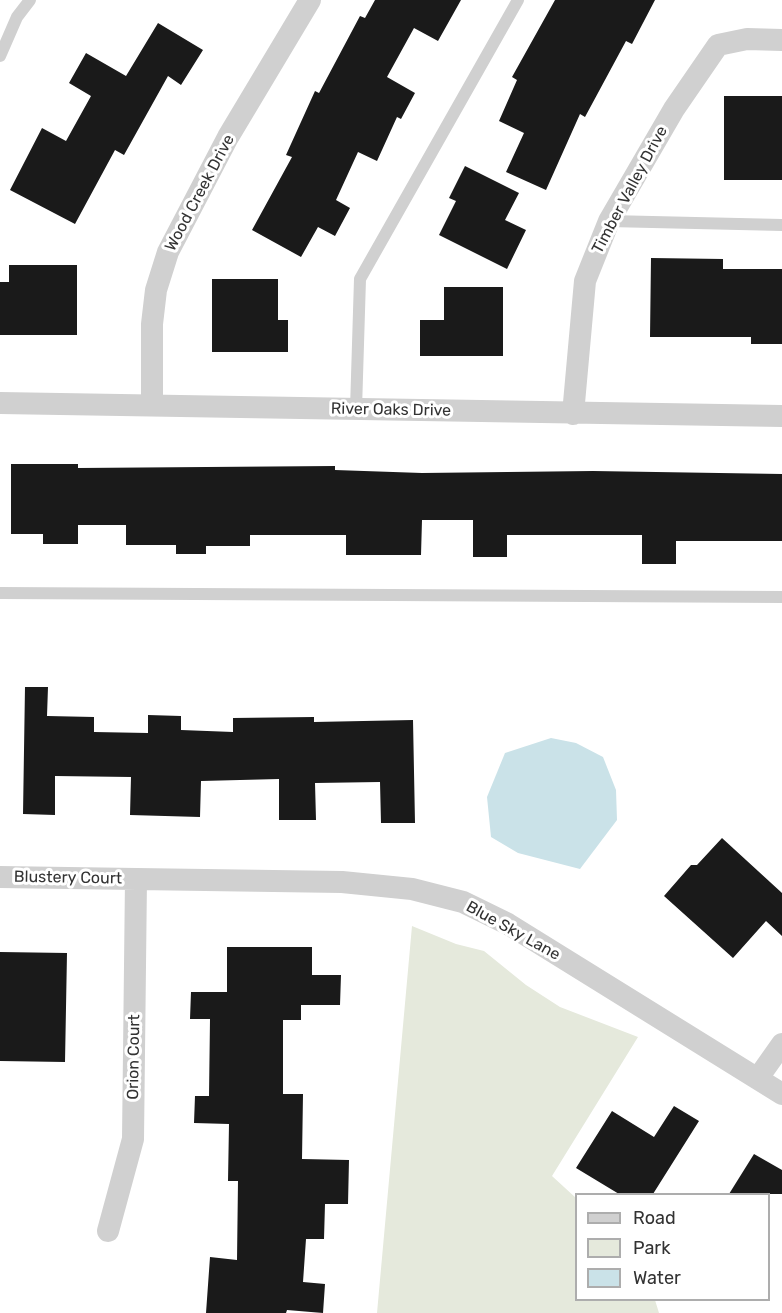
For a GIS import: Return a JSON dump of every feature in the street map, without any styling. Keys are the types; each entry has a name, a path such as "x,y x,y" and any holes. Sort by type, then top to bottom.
{"street":[{"name":"Wood Creek Drive","path":"152,404 152,324 156,290 168,252 228,138 310,0"},
{"name":"Timber Valley Drive","path":"573,414 585,281 609,221 674,109 718,45 747,39 782,40"},
{"name":"River Oaks Drive","path":"0,403 782,416"},
{"name":"Blustery Court","path":"0,877 136,879"},
{"name":"Blue Sky Lane","path":"136,879 342,882 412,889 463,902 508,924 782,1094"},
{"name":"Orion Court","path":"108,1231 133,1139 136,879"},
{"path":"758,1078 782,1044"}],"lane":[{"path":"0,56 17,17 30,0"},
{"path":"357,409 360,279 518,0"},
{"path":"609,221 782,225"},
{"path":"0,593 782,597"}],"green space":[{"path":"412,926 456,944 484,951 526,985 560,1007 638,1037 552,1176 575,1197 575,1301 655,1301 659,1313 377,1313"}],"water":[{"path":"551,738 576,743 603,757 616,790 617,820 580,869 518,853 491,837 487,797 505,753"}],"building":[{"path":"375,0 461,0 438,41 414,28 387,77 415,93 401,119 397,117 377,161 358,152 336,200 350,208 335,236 318,227 301,257 252,230 292,157 286,155 315,91 319,93 360,16 365,18"},
{"path":"555,0 655,0 632,44 626,41 585,117 580,114 546,190 506,172 524,133 499,121 517,80 512,77"},
{"path":"158,23 203,50 181,85 168,76 124,155 115,150 75,224 10,190 42,128 66,141 91,96 69,83 86,53 126,76"},
{"path":"724,96 782,96 782,180 724,180"},
{"path":"465,166 519,193 505,220 526,230 507,269 439,235 456,201 449,198"},
{"path":"651,258 723,259 723,269 782,269 782,344 751,344 751,337 650,337"},
{"path":"9,265 77,265 77,335 0,335 0,282 9,282"},
{"path":"212,279 278,279 278,320 288,320 288,352 212,352"},
{"path":"444,287 503,287 503,356 420,356 420,320 444,320"},
{"path":"11,464 78,464 78,468 335,466 335,470 422,473 593,471 782,474 782,541 676,541 676,564 642,564 642,535 507,535 507,557 473,557 473,520 422,520 421,555 346,555 346,535 250,535 250,546 206,546 206,554 176,554 176,545 126,545 126,525 78,525 78,544 43,544 43,534 11,534"},
{"path":"25,687 48,687 47,716 94,717 94,732 148,733 148,715 181,716 181,730 233,732 233,718 314,717 314,722 413,720 415,823 381,823 380,782 315,783 316,820 279,820 279,779 201,781 200,817 130,815 131,777 55,776 55,815 23,814"},
{"path":"722,838 782,893 782,936 766,921 733,958 664,896 691,865 697,865"},
{"path":"227,947 312,947 312,975 341,975 340,1005 301,1005 301,1020 283,1020 283,1094 303,1094 302,1159 349,1160 348,1204 325,1204 324,1239 306,1239 303,1282 325,1284 323,1313 287,1310 286,1313 206,1313 210,1257 237,1260 238,1181 228,1181 229,1124 194,1123 195,1096 209,1096 210,1019 190,1019 191,992 227,992"},
{"path":"0,952 67,953 65,1062 0,1061"},
{"path":"674,1106 699,1121 654,1193 617,1193 576,1168 612,1111 654,1137"},
{"path":"754,1154 782,1170 782,1194 730,1193"}]}
